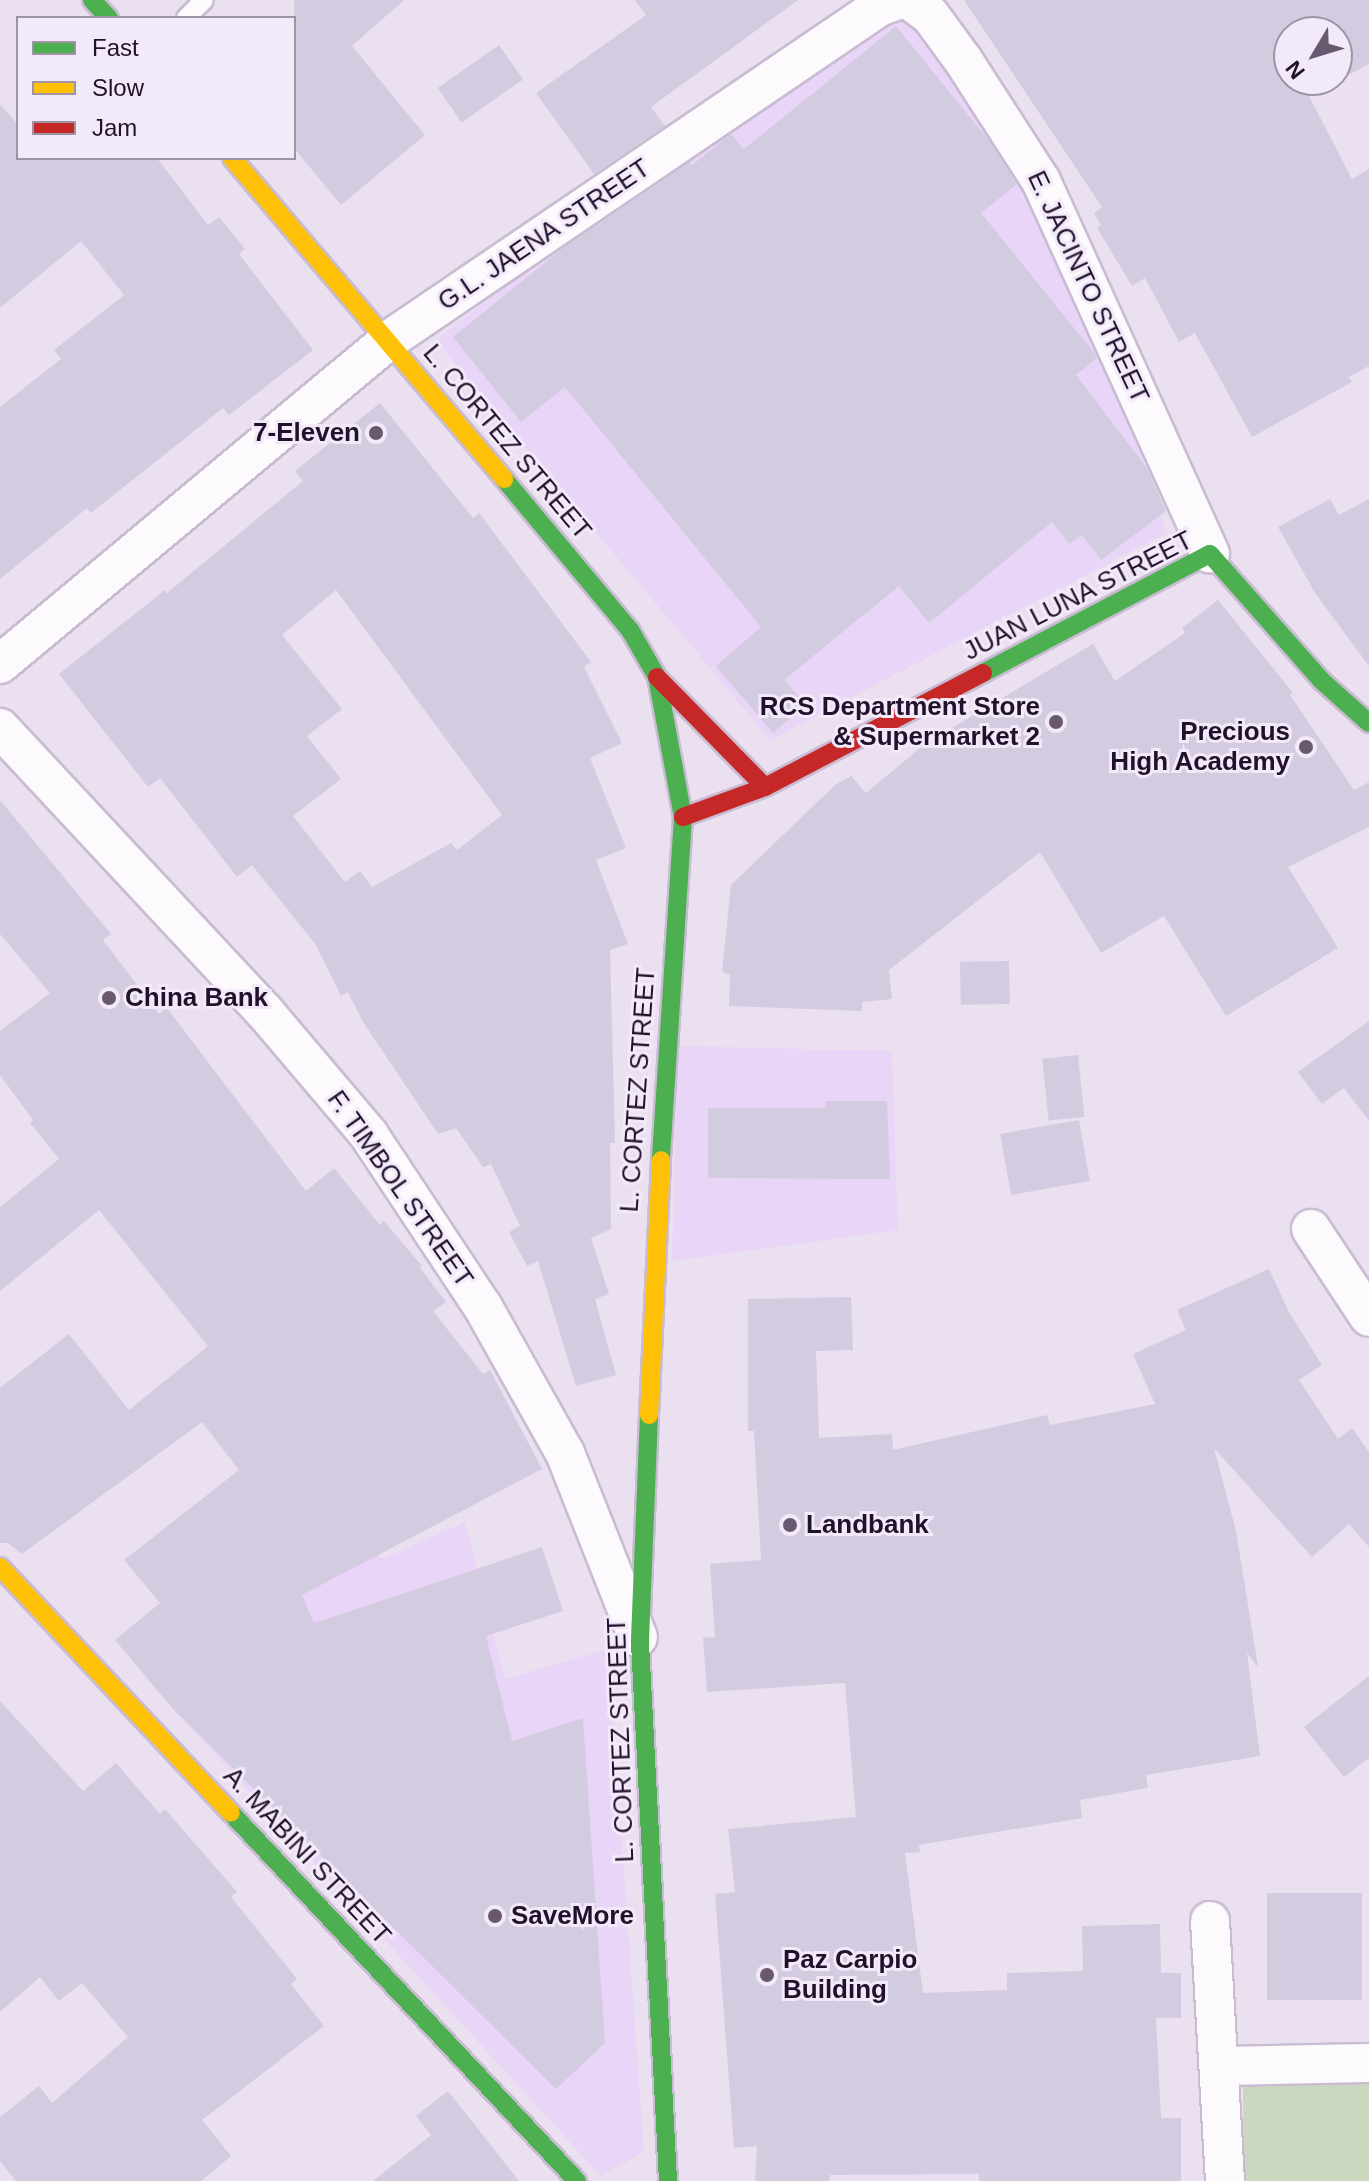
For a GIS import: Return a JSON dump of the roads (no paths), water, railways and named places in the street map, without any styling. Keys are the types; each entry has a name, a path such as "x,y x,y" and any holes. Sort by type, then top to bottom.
{"street":[{"path":"92,0 107,16"},
{"name":"G.L. JAENA STREET","path":"0,664 389,340 895,2"},
{"name":"E. JACINTO STREET","path":"895,2 930,15 1041,181 1210,554"},
{"name":"L. CORTEZ STREET","path":"234,160 389,340 630,630 657,677 683,817 656,1232 640,1643 668,2181"},
{"name":"JUAN LUNA STREET","path":"683,817 765,787 1210,554 1322,681 1369,723"},
{"path":"657,677 765,787"},
{"name":"F. TIMBOL STREET","path":"0,728 264,1011 387,1161 483,1307 565,1453 640,1643"},
{"path":"1311,1229 1369,1317"},
{"name":"A. MABINI STREET","path":"0,1567 577,2181"},
{"path":"1210,1921 1225,2181"},
{"path":"1220,2066 1369,2063"}],"lane":[{"path":"188,16 204,0"}],"place":[{"name":"7-Eleven","path":"376,433"},
{"name":"RCS Department Store & Supermarket 2","path":"1056,722"},
{"name":"Precious High Academy","path":"1306,747"},
{"name":"China Bank","path":"109,998"},
{"name":"Landbank","path":"790,1525"},
{"name":"SaveMore","path":"495,1916"},
{"name":"Paz Carpio Building","path":"767,1975"}]}
